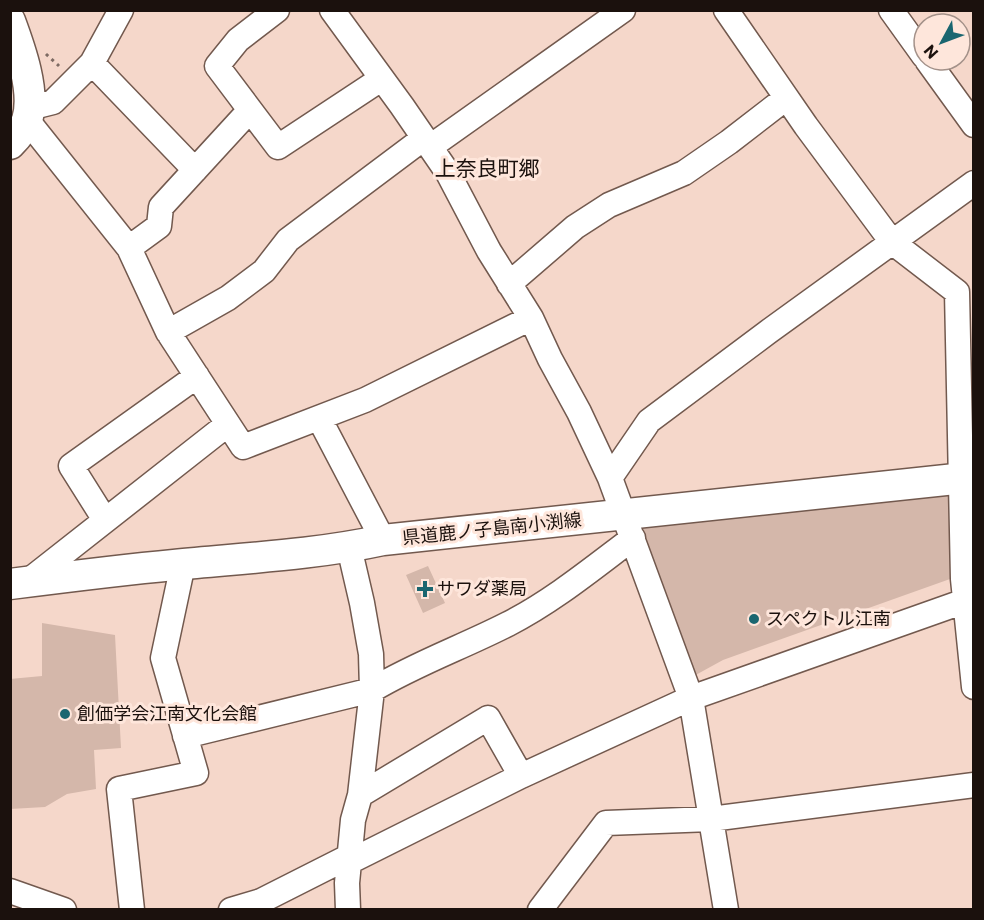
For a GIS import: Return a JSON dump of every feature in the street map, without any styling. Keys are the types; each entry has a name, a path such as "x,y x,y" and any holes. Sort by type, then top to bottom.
{"main road":[{"path":"10,21 25,69 22,124"},
{"name":"県道鹿ノ子島南小渕線","path":"19,583 349,548 383,540 629,526 967,478"}],"street":[{"path":"121,10 92,63 53,102 22,124 129,248 168,332 243,447 365,400 531,318"},
{"path":"277,10 238,40 217,66 278,147 381,80"},
{"path":"332,10 448,173 489,251 531,318 610,478 691,698 726,909"},
{"path":"168,332 228,298 264,271 288,240 623,10"},
{"path":"726,10 786,98 892,242 957,291 966,340 967,478 963,579 969,601 974,687"},
{"path":"891,10 912,40"},
{"path":"92,63 195,170"},
{"path":"935,72 974,125"},
{"path":"509,284 575,227 609,205 684,172 729,142 786,98"},
{"path":"129,248 159,226 161,207 250,110"},
{"path":"610,478 649,421 974,183"},
{"path":"105,520 71,466 197,376"},
{"path":"319,418 383,540"},
{"path":"19,583 105,520 228,424"},
{"path":"185,736 372,690 395,676 510,623 545,602 629,526"},
{"path":"348,909 347,882 353,820 360,795 372,690 371,654 349,548"},
{"path":"132,909 119,789 196,773 163,658 183,564"},
{"path":"231,909 261,901 521,776 691,698 969,601"},
{"path":"360,795 488,718 521,776"},
{"path":"540,909 606,823 711,819 974,785"},
{"path":"10,891 64,909"}],"building":[{"name":"スペクトル江南","path":"951,494 950,579 723,660 692,677 640,524"},
{"name":"サワダ薬局","path":"428,566 445,603 423,613 406,575"},
{"name":"創価学会江南文化会館","path":"42,623 115,635 121,748 94,750 96,789 67,794 45,807 10,809 10,679 42,676"}],"place":[{"name":"サワダ薬局","path":"425,589"},
{"name":"スペクトル江南","path":"754,619"},
{"name":"創価学会江南文化会館","path":"65,714"}],"district":[{"name":"上奈良町郷","path":"487,169"}]}
